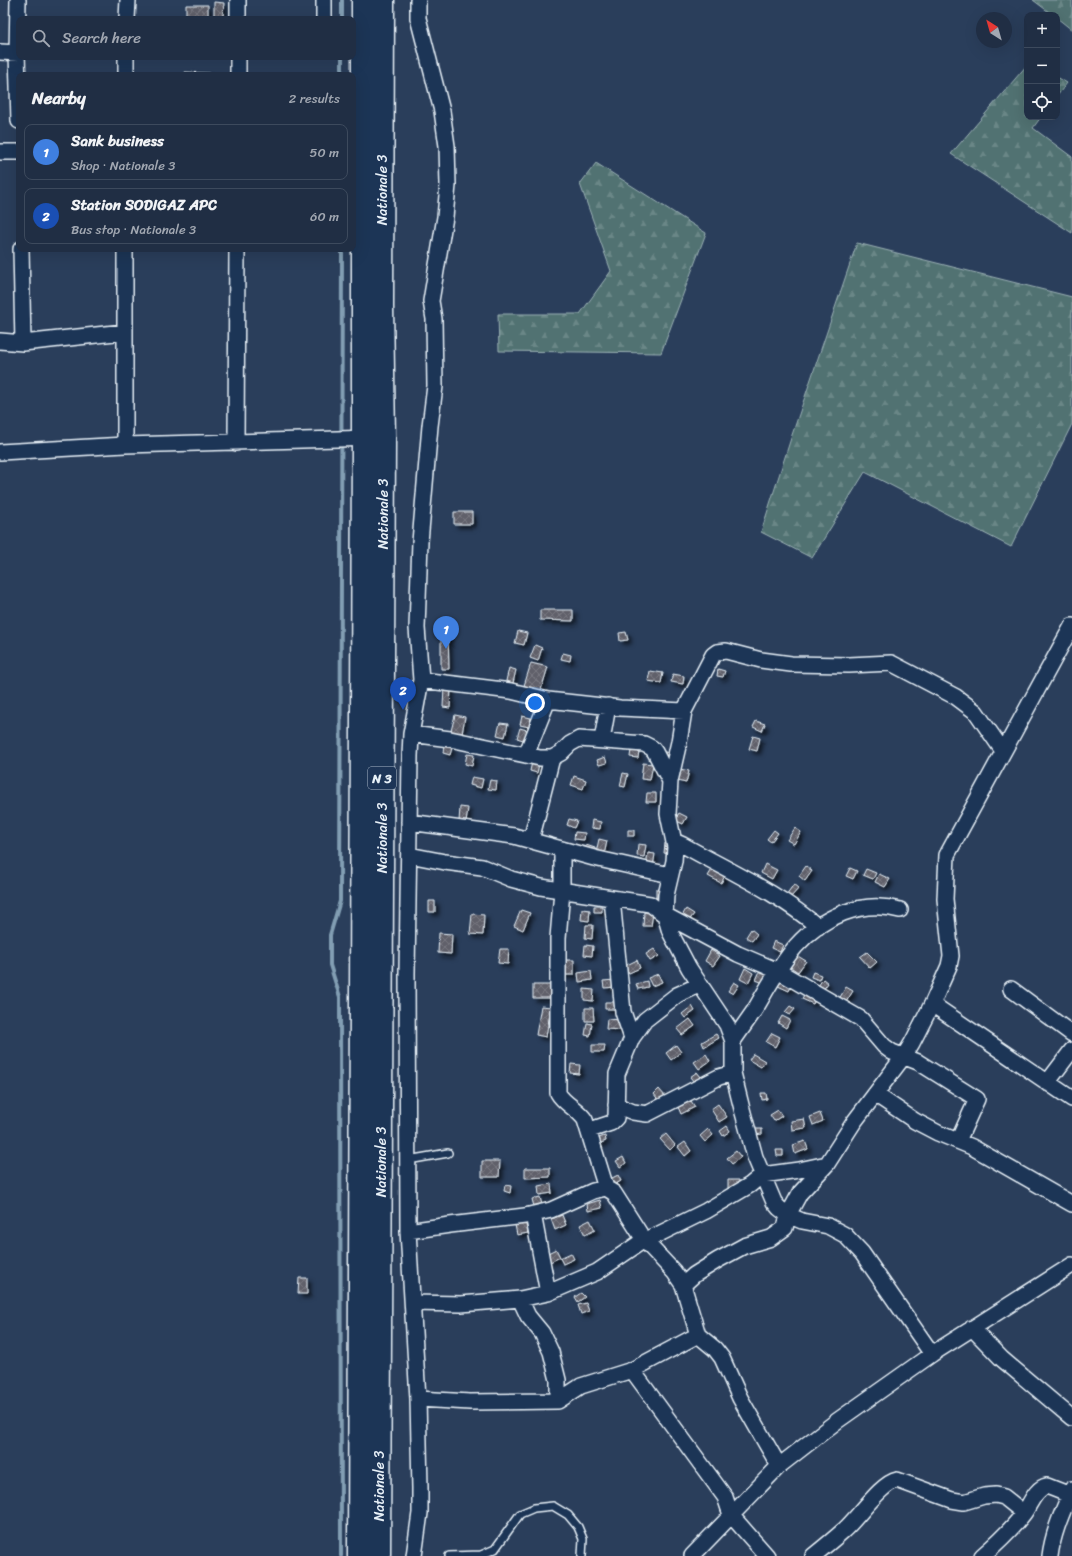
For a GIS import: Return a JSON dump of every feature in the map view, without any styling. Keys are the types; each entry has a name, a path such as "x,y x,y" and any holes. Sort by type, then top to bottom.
{"main road":[{"name":"Nationale 3","path":"363,0 366,48 373,438 379,1556"},
{"name":"Nationale 3","path":"366,48 383,0"},
{"name":"Nationale 3","path":"359,1556 373,438"}],"street":[{"path":"18,0 18,16"},
{"path":"127,16 128,0"},
{"path":"238,0 238,16"},
{"path":"324,0 324,16"},
{"path":"414,1556 420,1513 418,1399 408,1231 407,974 411,734 421,680 417,628 420,542 435,386 434,319 431,301 445,217 448,185 447,146 442,111 419,24 418,0"},
{"path":"0,52 16,53"},
{"path":"18,60 18,72"},
{"path":"126,60 126,72"},
{"path":"238,60 238,72"},
{"path":"0,152 16,152"},
{"path":"21,252 22,343"},
{"path":"125,252 125,445"},
{"path":"236,443 237,252"},
{"path":"0,341 22,343 124,332"},
{"path":"0,452 125,445 373,438"},
{"path":"683,1285 694,1275 718,1260 744,1246 771,1238 785,1228 788,1215 800,1193 827,1164 854,1122 904,1056 932,1004 949,966 951,956 945,899 947,855 1072,626"},
{"path":"932,1354 862,1253 845,1235 828,1226 802,1221 788,1215 774,1202 755,1157 733,1073 733,1041 727,1025 711,1000 699,985 670,932 665,915 666,895 674,861 675,847 668,814 670,781 684,711 714,655 717,652 726,651 761,660 791,664 848,665 891,663 956,697 976,712 1003,751"},
{"path":"421,680 511,691 548,700 684,711"},
{"path":"526,755 548,700"},
{"path":"602,740 608,706"},
{"path":"411,734 450,739 540,758 552,758 579,739 644,744 652,748 670,781"},
{"path":"531,840 552,758"},
{"path":"409,822 514,836 594,858 670,875"},
{"path":"674,841 684,845 765,890 803,914 818,927"},
{"path":"562,849 562,891 558,938 558,1093 563,1100 582,1115 590,1130 606,1188 614,1193 644,1240 674,1272 683,1285 698,1335 715,1349 722,1358 740,1398 779,1466"},
{"path":"409,855 482,867 511,879 540,887 650,904 665,915 738,954 778,971 861,1018 884,1046 892,1052 918,1062 977,1099 958,1141"},
{"path":"612,899 623,1012 632,1038"},
{"path":"733,1041 796,946 818,927 848,910 879,906 900,910"},
{"path":"590,1130 614,1121 616,1118 617,1074 632,1038 645,1020 677,995 699,985"},
{"path":"1011,989 1072,1034"},
{"path":"932,1004 1072,1099"},
{"path":"921,1026 952,1018"},
{"path":"1047,1083 1072,1050"},
{"path":"616,1105 633,1112 647,1114 719,1077 733,1073"},
{"path":"875,1094 915,1121 972,1147 1072,1204"},
{"path":"413,1303 461,1304 520,1299 548,1293 597,1272 644,1240 706,1211 750,1185 762,1175 799,1170 827,1164"},
{"path":"408,1231 533,1214 551,1210 593,1191 606,1188"},
{"path":"533,1214 548,1293"},
{"path":"692,1556 779,1466 850,1412 932,1354 1072,1265"},
{"path":"520,1299 528,1316 542,1333 551,1352 558,1380 558,1401"},
{"path":"972,1328 1002,1359 1072,1418"},
{"path":"418,1399 470,1402 558,1401 581,1386 632,1370 698,1335"},
{"path":"632,1370 725,1497 731,1515 767,1556"},
{"path":"813,1556 845,1530 883,1489 893,1481 898,1480 952,1500 964,1502 984,1496 996,1495 1004,1497 1024,1512"},
{"path":"982,1556 1012,1528 1038,1492 1046,1486 1071,1492 1051,1544 1050,1556"}],"lane":[{"path":"408,1160 448,1153"},
{"path":"449,1556 481,1556 495,1549 520,1514 534,1508 553,1506 568,1515 578,1527 583,1539 582,1556"}],"green space":[{"path":"1033,0 1072,0 1072,30 1060,20 1060,12 1049,12"},
{"path":"1024,69 1024,120 1039,120 1033,128 1072,157 1072,233 951,154"},
{"path":"1060,79 1067,83 1060,92"},
{"path":"596,163 706,233 661,353 499,351 498,314 580,314 611,271 580,184"},
{"path":"857,243 1072,297 1072,424 1011,547 865,472 812,558 761,532"}],"building":[{"path":"214,2 224,3 223,16 214,16"},
{"path":"186,5 208,5 208,16 186,16"},
{"path":"454,512 472,512 472,524 454,524"},
{"path":"540,610 573,610 573,621 540,620"},
{"path":"441,629 448,629 449,669 441,669"},
{"path":"518,631 527,633 524,645 515,643"},
{"path":"626,632 628,640 620,641 619,633"},
{"path":"535,645 542,648 538,661 530,658"},
{"path":"563,653 571,655 570,661 561,659"},
{"path":"531,663 548,667 540,693 523,689"},
{"path":"509,668 516,670 513,683 506,681"},
{"path":"718,669 725,671 723,677 717,676"},
{"path":"650,671 663,673 661,683 648,681"},
{"path":"673,674 684,676 683,684 671,682"},
{"path":"444,687 451,688 450,708 443,707"},
{"path":"455,715 465,717 462,734 451,731"},
{"path":"522,716 531,718 529,727 520,725"},
{"path":"756,721 765,724 762,731 753,727"},
{"path":"500,723 508,724 505,737 497,735"},
{"path":"520,728 530,731 526,741 517,738"},
{"path":"753,736 760,738 757,751 749,749"},
{"path":"444,746 452,748 450,755 443,753"},
{"path":"631,750 639,751 638,758 630,757"},
{"path":"665,752 672,753 671,762 663,760"},
{"path":"467,754 474,755 472,766 465,764"},
{"path":"605,757 607,763 599,765 597,760"},
{"path":"532,762 539,764 537,773 530,771"},
{"path":"643,763 653,764 650,780 641,779"},
{"path":"680,769 689,771 686,783 677,781"},
{"path":"623,773 628,774 625,787 620,786"},
{"path":"574,776 586,780 583,789 571,785"},
{"path":"472,777 483,779 481,788 470,785"},
{"path":"490,780 497,781 496,790 488,789"},
{"path":"647,793 656,793 656,802 646,802"},
{"path":"460,807 468,808 466,823 459,822"},
{"path":"679,813 687,817 683,824 675,820"},
{"path":"569,819 577,821 574,828 567,825"},
{"path":"592,820 601,822 600,829 591,828"},
{"path":"795,828 801,832 794,844 787,840"},
{"path":"628,830 634,830 634,836 628,836"},
{"path":"774,830 778,833 771,842 767,839"},
{"path":"575,832 585,833 584,840 574,839"},
{"path":"599,839 607,841 604,855 596,853"},
{"path":"665,843 670,843 669,854 664,853"},
{"path":"638,844 646,845 644,857 637,856"},
{"path":"586,845 595,848 594,854 585,852"},
{"path":"648,853 655,854 653,867 646,866"},
{"path":"765,864 777,870 772,879 761,873"},
{"path":"806,866 812,871 805,881 799,876"},
{"path":"713,868 726,874 721,883 708,876"},
{"path":"850,868 857,871 853,879 846,876"},
{"path":"866,869 876,873 873,879 863,875"},
{"path":"879,874 890,879 885,887 875,882"},
{"path":"794,884 799,888 790,898 786,895"},
{"path":"656,889 663,889 664,902 656,902"},
{"path":"429,901 435,901 435,912 429,912"},
{"path":"594,906 602,906 602,912 594,912"},
{"path":"582,909 590,910 589,921 581,920"},
{"path":"686,909 694,914 688,922 681,918"},
{"path":"521,910 530,913 523,930 514,926"},
{"path":"644,912 653,913 651,926 643,926"},
{"path":"472,914 484,915 483,935 470,934"},
{"path":"586,925 593,925 592,939 585,938"},
{"path":"751,929 757,934 752,941 746,937"},
{"path":"439,933 452,934 451,954 438,953"},
{"path":"774,941 783,945 780,952 771,948"},
{"path":"585,945 593,946 592,956 584,955"},
{"path":"500,949 509,949 508,964 498,963"},
{"path":"654,949 659,956 650,961 646,954"},
{"path":"711,950 720,956 713,966 705,961"},
{"path":"867,952 877,962 870,968 860,957"},
{"path":"796,955 806,961 798,972 789,966"},
{"path":"561,960 574,960 574,975 562,975"},
{"path":"637,960 640,968 629,973 625,966"},
{"path":"745,968 753,973 748,983 740,979"},
{"path":"591,971 592,980 579,982 578,973"},
{"path":"760,971 770,976 766,984 756,980"},
{"path":"813,972 821,975 819,980 811,977"},
{"path":"658,974 662,982 652,986 648,978"},
{"path":"780,979 792,984 789,991 778,986"},
{"path":"823,979 828,983 823,990 818,986"},
{"path":"615,980 616,987 604,988 603,981"},
{"path":"647,981 648,987 638,989 636,984"},
{"path":"734,982 739,985 733,994 728,991"},
{"path":"533,985 555,985 555,998 533,998"},
{"path":"846,987 853,991 846,1002 839,999"},
{"path":"584,989 594,990 593,1001 584,1000"},
{"path":"805,992 816,998 813,1004 802,999"},
{"path":"605,1002 618,1002 617,1009 605,1009"},
{"path":"541,1006 551,1007 546,1037 536,1035"},
{"path":"692,1006 695,1011 685,1018 682,1014"},
{"path":"790,1006 795,1009 790,1015 785,1012"},
{"path":"585,1008 593,1008 594,1021 585,1021"},
{"path":"782,1016 790,1020 786,1028 778,1023"},
{"path":"607,1019 621,1020 620,1030 606,1029"},
{"path":"690,1019 695,1026 682,1035 677,1029"},
{"path":"587,1023 592,1024 590,1036 585,1035"},
{"path":"772,1033 780,1037 775,1047 766,1042"},
{"path":"716,1034 719,1038 704,1047 702,1042"},
{"path":"592,1045 605,1045 604,1052 592,1052"},
{"path":"676,1045 681,1052 671,1060 666,1053"},
{"path":"706,1054 710,1061 699,1069 694,1062"},
{"path":"753,1054 765,1061 761,1067 749,1060"},
{"path":"571,1064 580,1065 579,1074 570,1073"},
{"path":"697,1072 701,1077 694,1082 690,1077"},
{"path":"659,1089 665,1096 659,1101 654,1094"},
{"path":"761,1093 766,1093 767,1099 762,1100"},
{"path":"691,1101 695,1107 681,1114 678,1107"},
{"path":"718,1104 727,1117 719,1122 711,1109"},
{"path":"778,1110 782,1116 774,1121 770,1115"},
{"path":"820,1113 823,1121 813,1125 810,1117"},
{"path":"804,1119 806,1128 792,1130 791,1121"},
{"path":"727,1126 730,1131 723,1136 720,1131"},
{"path":"708,1129 713,1135 705,1142 700,1136"},
{"path":"754,1129 762,1129 762,1134 754,1135"},
{"path":"666,1134 675,1145 670,1150 660,1139"},
{"path":"605,1136 606,1141 596,1145 595,1139"},
{"path":"805,1141 808,1149 795,1154 793,1145"},
{"path":"685,1142 691,1151 685,1156 678,1147"},
{"path":"776,1150 783,1150 783,1156 777,1156"},
{"path":"736,1151 741,1157 732,1164 727,1158"},
{"path":"623,1157 626,1163 620,1167 616,1161"},
{"path":"482,1161 500,1161 499,1177 482,1177"},
{"path":"525,1168 550,1168 550,1177 525,1178"},
{"path":"618,1175 621,1181 614,1185 610,1179"},
{"path":"728,1180 739,1180 739,1187 728,1188"},
{"path":"551,1184 552,1193 539,1195 538,1186"},
{"path":"505,1185 511,1186 510,1193 504,1191"},
{"path":"540,1197 543,1209 535,1211 532,1199"},
{"path":"600,1200 602,1208 588,1211 587,1204"},
{"path":"562,1215 566,1225 555,1230 551,1219"},
{"path":"590,1220 595,1230 585,1235 580,1225"},
{"path":"526,1224 528,1233 517,1235 515,1225"},
{"path":"556,1249 560,1257 550,1262 546,1254"},
{"path":"571,1253 574,1259 563,1264 560,1258"},
{"path":"299,1278 307,1278 307,1294 298,1294"},
{"path":"581,1293 585,1297 578,1302 575,1297"},
{"path":"586,1303 589,1311 581,1314 578,1305"}],"waterway":[{"path":"342,0 342,16"},
{"path":"342,60 342,72"},
{"path":"341,1556 340,997 330,965 330,935 340,901 342,252"}],"place":[{"name":"Sank business","path":"446,649"},
{"name":"Station SODIGAZ APC","path":"403,710"}]}
